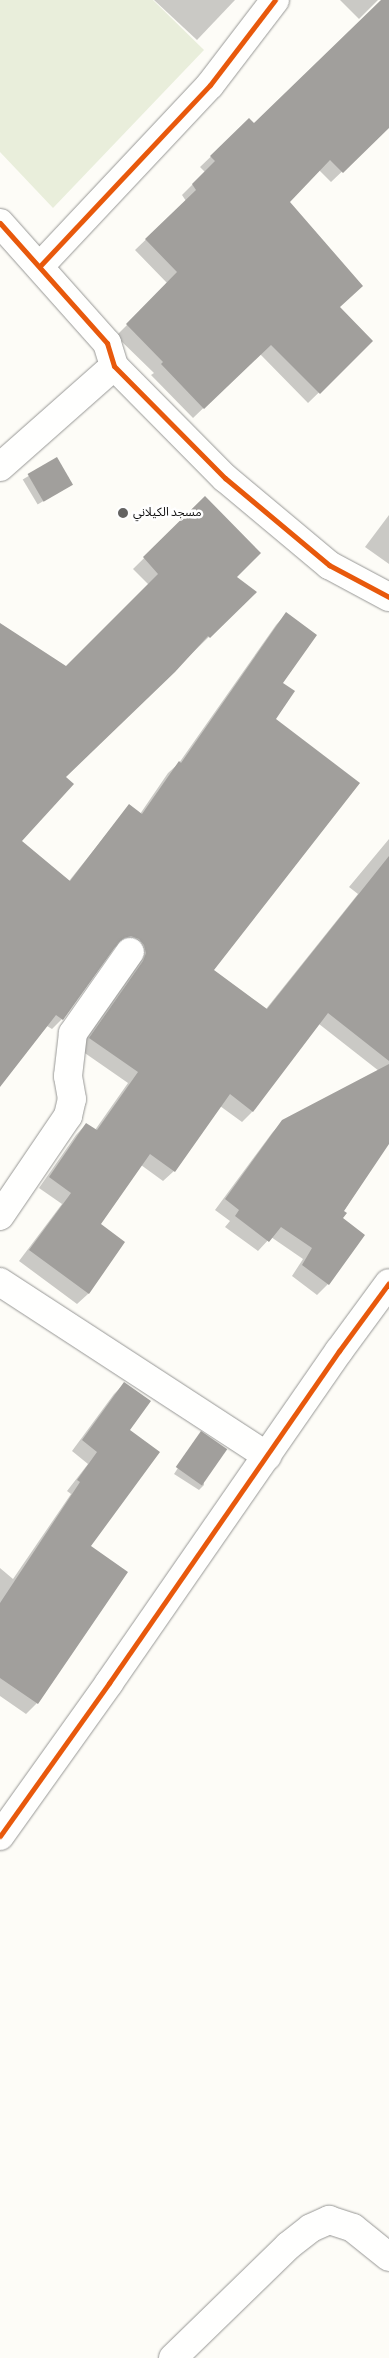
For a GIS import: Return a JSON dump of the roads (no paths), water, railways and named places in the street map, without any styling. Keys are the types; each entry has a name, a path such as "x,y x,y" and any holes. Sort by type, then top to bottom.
{"street":[{"path":"40,266 210,86 275,0"},
{"path":"0,223 108,343 114,366 225,478 329,565 389,598"},
{"path":"0,467 114,366"},
{"path":"0,1216 68,1116 72,1099 68,1076 73,1033 130,952"},
{"path":"0,1282 267,1456"},
{"path":"0,1836 389,1283"},
{"path":"173,2358 288,2246 312,2228 329,2220 353,2228 389,2257"}],"place":[{"name":"مسجد الكيلاني","path":"123,513"}]}
